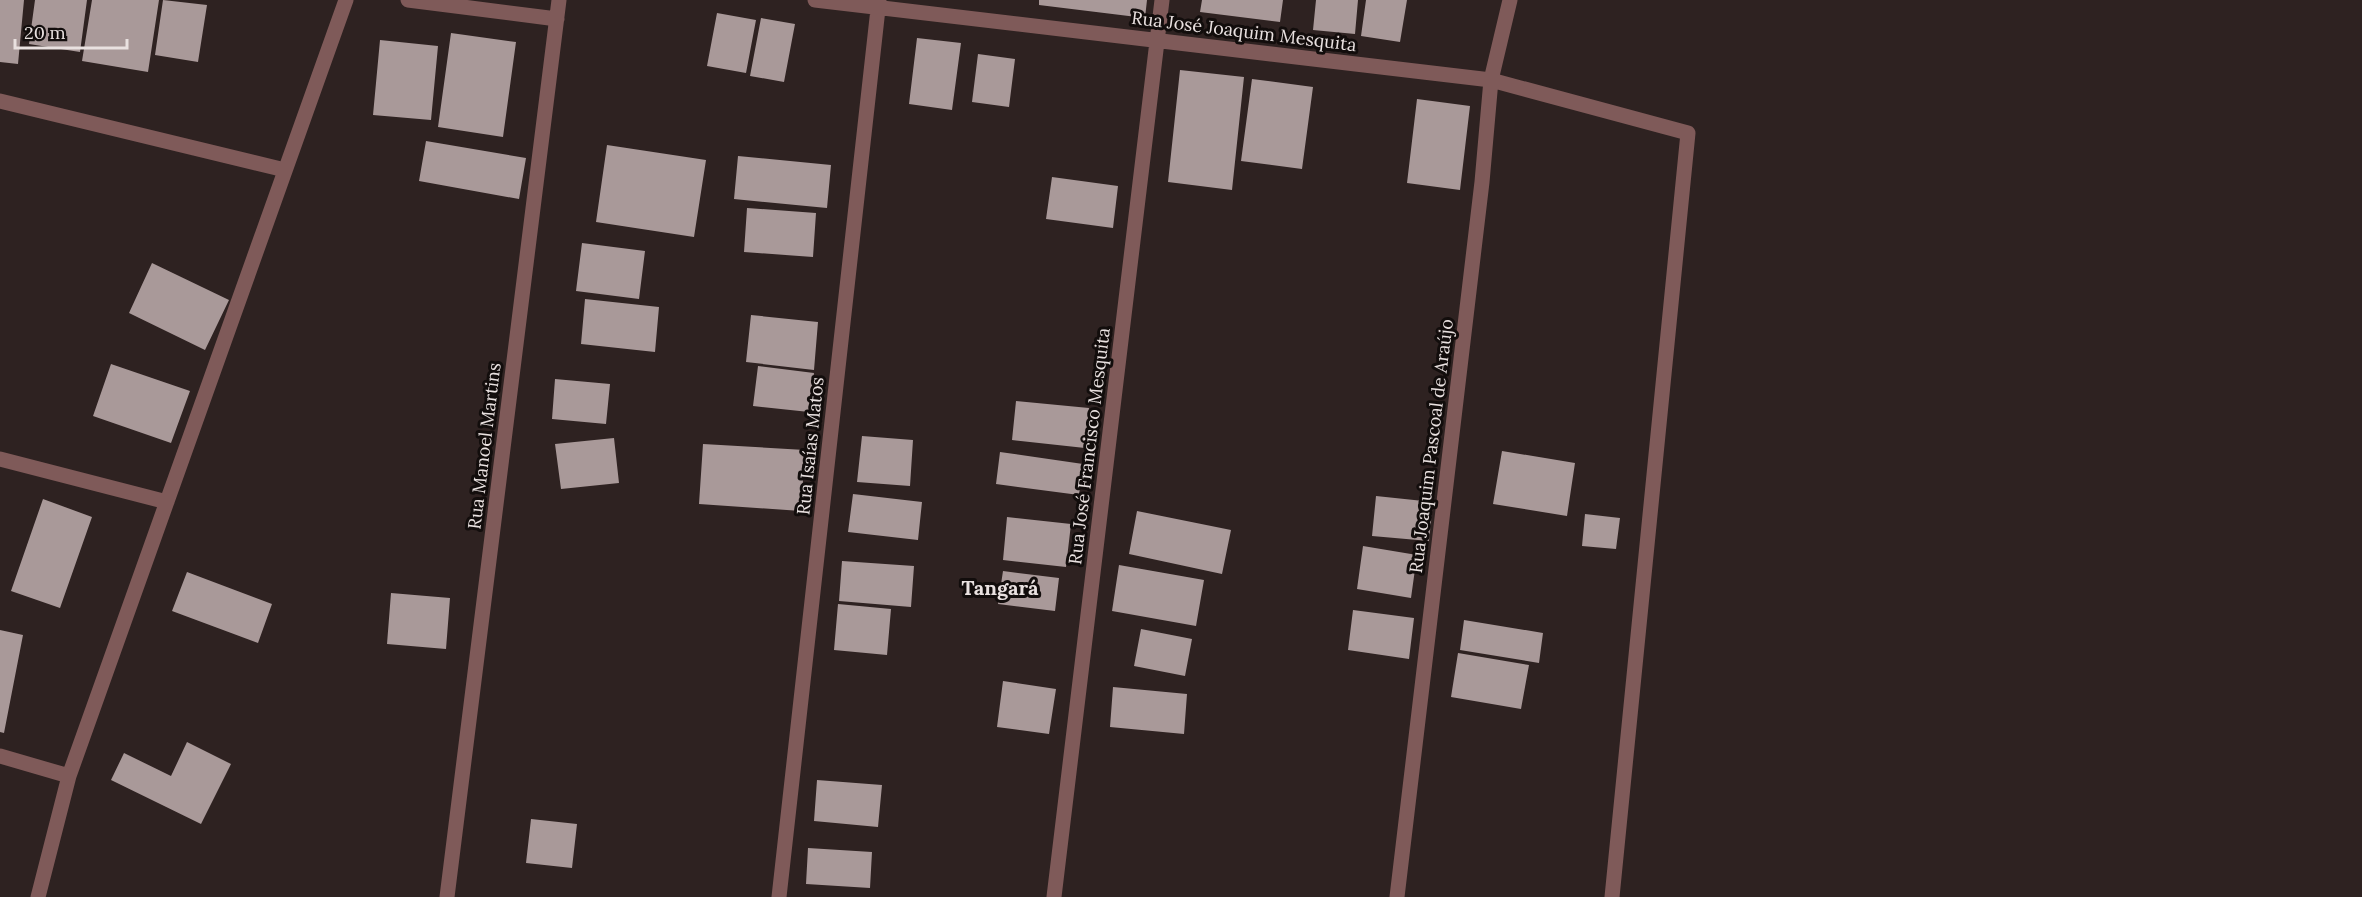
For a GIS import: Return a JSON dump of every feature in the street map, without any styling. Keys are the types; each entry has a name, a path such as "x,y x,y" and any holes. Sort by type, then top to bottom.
{"street":[{"path":"38,897 69,776 346,0"},
{"path":"408,0 557,19"},
{"name":"Rua Manoel Martins","path":"447,897 559,0"},
{"name":"Rua José Joaquim Mesquita","path":"815,0 879,4 1157,41 1491,80 1688,133 1612,897"},
{"name":"Rua José Francisco Mesquita","path":"1054,897 1162,0"},
{"name":"Rua Joaquim Pascoal de Araújo","path":"1397,897 1482,182 1491,80 1510,0"},
{"name":"Rua Isaías Matos","path":"779,897 879,4"},
{"path":"0,101 285,170"},
{"path":"0,459 167,502"},
{"path":"0,756 69,776"}],"building":[{"path":"0,0 24,0 18,64 0,62"},
{"path":"35,0 87,0 80,52 29,44"},
{"path":"92,0 159,0 148,72 82,61"},
{"path":"163,0 207,5 198,62 155,55"},
{"path":"1039,0 1147,0 1145,18 1039,5"},
{"path":"1202,0 1283,0 1280,22 1200,12"},
{"path":"1316,0 1358,0 1355,34 1313,30"},
{"path":"1366,0 1407,0 1400,42 1361,36"},
{"path":"717,13 756,20 746,73 707,66"},
{"path":"761,18 795,24 784,82 750,76"},
{"path":"451,33 516,42 503,137 438,127"},
{"path":"917,38 961,43 952,110 909,104"},
{"path":"380,40 438,46 431,120 373,115"},
{"path":"978,54 1015,59 1009,107 972,102"},
{"path":"1180,70 1244,77 1232,190 1168,182"},
{"path":"1252,79 1313,87 1302,169 1241,161"},
{"path":"1417,99 1470,106 1460,190 1407,183"},
{"path":"426,141 526,158 519,199 419,181"},
{"path":"607,145 706,160 694,237 596,222"},
{"path":"738,156 831,165 827,208 734,199"},
{"path":"1052,177 1118,186 1113,228 1046,219"},
{"path":"747,208 816,213 813,257 744,252"},
{"path":"582,243 645,251 639,299 576,291"},
{"path":"152,263 229,300 205,350 129,313"},
{"path":"585,299 659,307 655,352 581,344"},
{"path":"751,315 818,322 814,370 746,362"},
{"path":"111,364 190,391 171,443 93,416"},
{"path":"758,366 814,373 809,412 753,406"},
{"path":"555,379 610,384 606,424 552,419"},
{"path":"1016,401 1089,408 1085,448 1012,440"},
{"path":"862,436 913,440 910,486 857,482"},
{"path":"614,438 619,483 561,489 555,444"},
{"path":"703,444 805,450 801,511 699,504"},
{"path":"1502,451 1575,463 1567,516 1493,504"},
{"path":"1000,452 1083,464 1079,495 996,484"},
{"path":"853,494 922,502 918,540 848,532"},
{"path":"1376,496 1433,502 1429,541 1372,536"},
{"path":"43,499 92,517 60,608 11,591"},
{"path":"1137,511 1231,530 1222,574 1129,554"},
{"path":"1585,514 1620,518 1616,549 1582,546"},
{"path":"1007,517 1071,524 1066,567 1003,560"},
{"path":"1363,546 1417,555 1411,598 1357,589"},
{"path":"842,561 914,566 911,607 839,601"},
{"path":"1119,565 1204,580 1196,626 1112,611"},
{"path":"1003,571 1059,578 1055,611 998,604"},
{"path":"187,572 272,604 258,643 172,611"},
{"path":"391,593 450,598 446,649 387,644"},
{"path":"838,604 891,609 887,655 834,650"},
{"path":"1353,610 1414,618 1409,659 1348,650"},
{"path":"1464,620 1543,633 1539,663 1460,650"},
{"path":"1141,629 1192,639 1185,676 1134,666"},
{"path":"0,630 23,635 4,733 0,732"},
{"path":"1458,653 1529,665 1521,709 1451,697"},
{"path":"1003,681 1056,689 1049,734 997,727"},
{"path":"1113,687 1187,694 1184,734 1110,727"},
{"path":"187,742 231,764 201,824 111,780 124,753 171,776"},
{"path":"817,780 882,785 878,827 814,821"},
{"path":"531,819 577,824 572,868 526,863"},
{"path":"808,848 872,852 870,888 806,884"}],"district":[{"name":"Tangará","path":"1000,587"}]}
